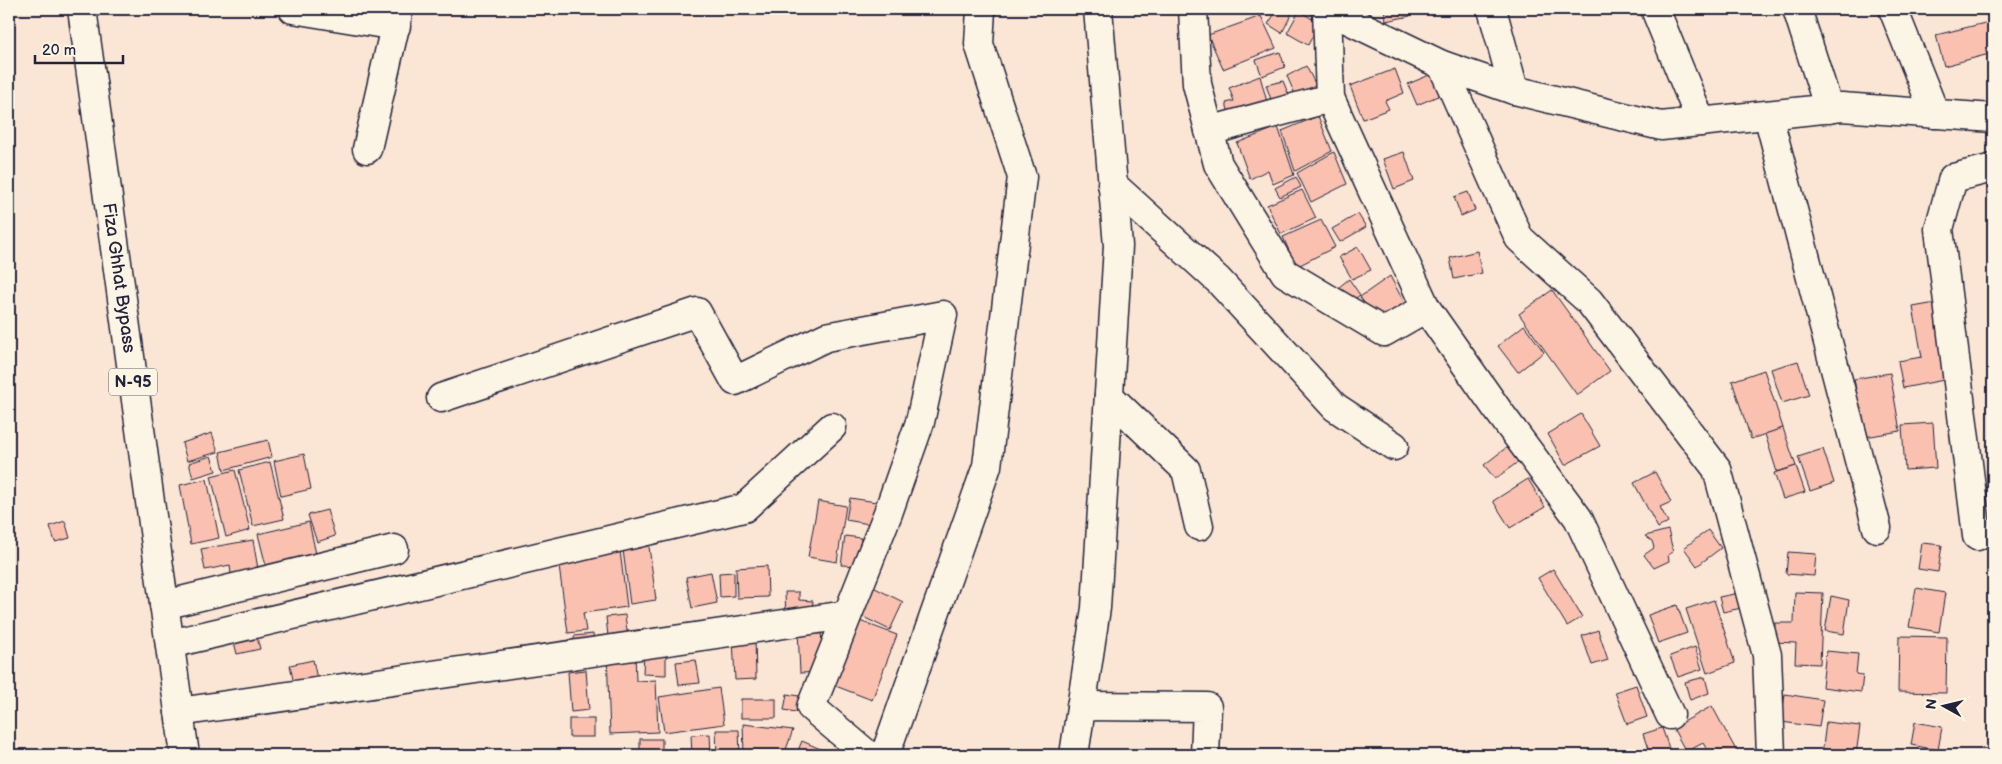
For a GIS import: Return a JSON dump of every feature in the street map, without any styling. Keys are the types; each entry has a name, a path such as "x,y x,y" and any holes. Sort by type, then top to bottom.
{"main road":[{"name":"Fiza Ghhat Bypass","path":"82,9 185,755"},
{"path":"294,9 397,18 366,149"},
{"path":"885,755 987,466 1022,177 980,44 981,9"},
{"path":"1074,755 1096,608 1118,246 1098,9"},
{"path":"1193,9 1197,84 1218,164 1285,273 1384,332 1426,308"},
{"path":"1670,715 1578,518 1497,409 1426,308 1330,98 1327,9 1376,21 1442,65 1514,90 1661,126 1842,107 1993,118"},
{"path":"1492,9 1514,90"},
{"path":"1655,9 1701,122"},
{"path":"1797,9 1829,109"},
{"path":"1893,9 1935,114"},
{"path":"1442,65 1519,238 1590,301 1717,469 1766,655 1771,755"},
{"path":"1209,131 1330,98"},
{"path":"1768,115 1877,528"},
{"path":"1977,536 1939,229 1953,178 1993,168"},
{"path":"1112,184 1218,280 1335,407 1394,446"},
{"path":"441,398 697,312 735,381 826,337 943,315 920,422 888,513 846,614 811,707 868,755"},
{"path":"1109,396 1186,470 1199,526"},
{"path":"170,644 744,508 832,427"},
{"path":"164,605 394,549"},
{"path":"179,712 846,614"},
{"path":"1081,706 1207,707 1205,755"}],"building":[{"path":"1242,9 1256,9 1256,14 1242,12"},
{"path":"1278,9 1294,9 1282,33 1268,24"},
{"path":"1384,9 1409,9 1410,16 1386,21"},
{"path":"1299,11 1319,23 1308,45 1287,33"},
{"path":"1261,16 1276,48 1223,69 1208,35"},
{"path":"1993,21 1993,53 1944,66 1936,35"},
{"path":"1280,52 1285,67 1262,76 1256,60"},
{"path":"1306,66 1318,89 1297,99 1287,76"},
{"path":"1395,69 1404,93 1385,101 1389,109 1363,119 1350,86"},
{"path":"1439,71 1447,92 1417,105 1408,84"},
{"path":"1260,76 1270,113 1232,124 1226,103 1234,101 1229,88"},
{"path":"1283,81 1293,105 1275,111 1266,85"},
{"path":"1318,116 1332,151 1295,171 1282,131"},
{"path":"1278,127 1294,175 1273,184 1268,170 1250,179 1237,143"},
{"path":"1334,152 1347,184 1311,202 1297,173"},
{"path":"1404,152 1414,181 1394,189 1383,159"},
{"path":"1296,177 1301,187 1280,197 1275,188"},
{"path":"1302,190 1316,218 1281,234 1267,205"},
{"path":"1468,192 1475,210 1461,216 1454,197"},
{"path":"1358,214 1366,227 1340,242 1332,229"},
{"path":"1321,220 1335,247 1296,267 1283,237"},
{"path":"1358,247 1371,270 1352,279 1339,257"},
{"path":"1477,251 1482,273 1454,279 1450,258"},
{"path":"1390,276 1407,308 1378,322 1360,297"},
{"path":"1349,279 1360,295 1344,307 1333,292"},
{"path":"1552,290 1610,371 1577,395 1519,314"},
{"path":"1941,302 1954,378 1903,388 1898,361 1922,357 1913,307"},
{"path":"1524,325 1544,352 1518,372 1498,346"},
{"path":"1798,361 1809,395 1782,403 1771,369"},
{"path":"1764,370 1783,428 1751,439 1732,381"},
{"path":"1890,373 1900,431 1865,437 1854,379"},
{"path":"1581,414 1600,446 1565,465 1548,434"},
{"path":"1933,423 1936,468 1905,470 1902,425"},
{"path":"1783,428 1796,466 1777,472 1765,434"},
{"path":"212,433 218,452 187,461 182,443"},
{"path":"268,440 272,457 224,470 220,452"},
{"path":"1507,447 1518,462 1495,479 1484,465"},
{"path":"1823,449 1834,483 1810,491 1798,457"},
{"path":"304,454 311,489 281,496 274,461"},
{"path":"211,456 216,471 193,478 189,463"},
{"path":"270,462 284,519 253,526 239,470"},
{"path":"1796,466 1805,492 1783,499 1774,473"},
{"path":"235,470 250,530 226,537 211,476"},
{"path":"1655,472 1671,502 1660,507 1668,522 1658,528 1634,483"},
{"path":"207,479 219,538 191,544 180,485"},
{"path":"1528,479 1545,507 1510,528 1493,501"},
{"path":"850,498 883,503 869,524 846,520"},
{"path":"818,501 846,506 837,562 808,557"},
{"path":"327,510 335,536 317,542 308,515"},
{"path":"65,521 70,538 55,542 50,526"},
{"path":"309,522 316,554 266,566 258,534"},
{"path":"1668,530 1673,551 1668,555 1669,561 1654,568 1644,555 1654,548 1652,541 1645,536"},
{"path":"1708,530 1721,548 1697,566 1684,548"},
{"path":"845,536 861,538 858,566 841,565"},
{"path":"648,539 656,600 630,604 622,542"},
{"path":"253,540 258,569 231,574 230,565 205,570 201,549"},
{"path":"1922,543 1942,545 1938,572 1918,569"},
{"path":"620,551 627,607 583,613 586,631 568,633 558,559"},
{"path":"1788,552 1816,554 1814,576 1786,574"},
{"path":"767,566 768,597 737,598 736,568"},
{"path":"1553,569 1582,617 1567,626 1538,578"},
{"path":"711,572 717,603 692,608 686,577"},
{"path":"734,572 734,596 720,597 719,573"},
{"path":"869,585 903,602 890,630 855,613"},
{"path":"1916,588 1945,593 1939,632 1909,627"},
{"path":"785,592 799,592 799,600 813,601 812,609 786,618"},
{"path":"1744,592 1746,607 1723,612 1719,597"},
{"path":"1795,592 1823,593 1820,664 1795,663 1796,643 1774,642 1775,623 1794,623"},
{"path":"1831,596 1849,600 1844,634 1825,631"},
{"path":"1714,600 1735,663 1707,673 1686,609"},
{"path":"1677,605 1687,633 1658,643 1648,615"},
{"path":"625,615 627,631 657,628 658,639 609,646 606,617"},
{"path":"857,620 897,635 872,700 833,685"},
{"path":"821,629 823,672 800,673 798,630"},
{"path":"1598,630 1608,660 1592,665 1582,636"},
{"path":"593,634 595,649 575,651 574,636"},
{"path":"1899,636 1947,637 1946,693 1898,692"},
{"path":"257,637 260,649 237,654 234,642"},
{"path":"755,637 756,679 735,680 733,638"},
{"path":"1695,647 1702,669 1678,677 1670,656"},
{"path":"1826,651 1858,654 1856,674 1863,675 1861,692 1822,687"},
{"path":"644,652 666,652 666,675 643,674"},
{"path":"635,653 636,681 656,680 658,732 610,734 607,654"},
{"path":"313,660 320,693 297,699 290,665"},
{"path":"696,660 700,683 679,685 676,662"},
{"path":"586,670 589,710 571,712 568,672"},
{"path":"1705,677 1709,693 1690,700 1685,682"},
{"path":"1636,685 1647,717 1627,724 1615,692"},
{"path":"719,688 724,724 664,732 659,697"},
{"path":"787,694 805,697 802,713 784,710"},
{"path":"1785,694 1823,700 1819,727 1781,722"},
{"path":"741,699 776,699 776,718 741,718"},
{"path":"1712,706 1737,752 1732,755 1710,755 1703,743 1686,752 1673,728"},
{"path":"569,719 594,719 594,737 569,737"},
{"path":"1826,722 1860,726 1856,755 1822,755"},
{"path":"1915,722 1942,727 1938,750 1911,745"},
{"path":"743,724 793,730 784,755 744,755"},
{"path":"1662,728 1671,754 1650,755 1643,734"},
{"path":"716,730 739,730 740,755 717,755"},
{"path":"710,734 711,755 692,755 691,735"},
{"path":"640,739 662,739 662,755 640,755"},
{"path":"802,741 825,751 823,755 796,755"},
{"path":"671,749 683,750 683,755 670,755"},
{"path":"1781,751 1813,755 1780,755"}]}
